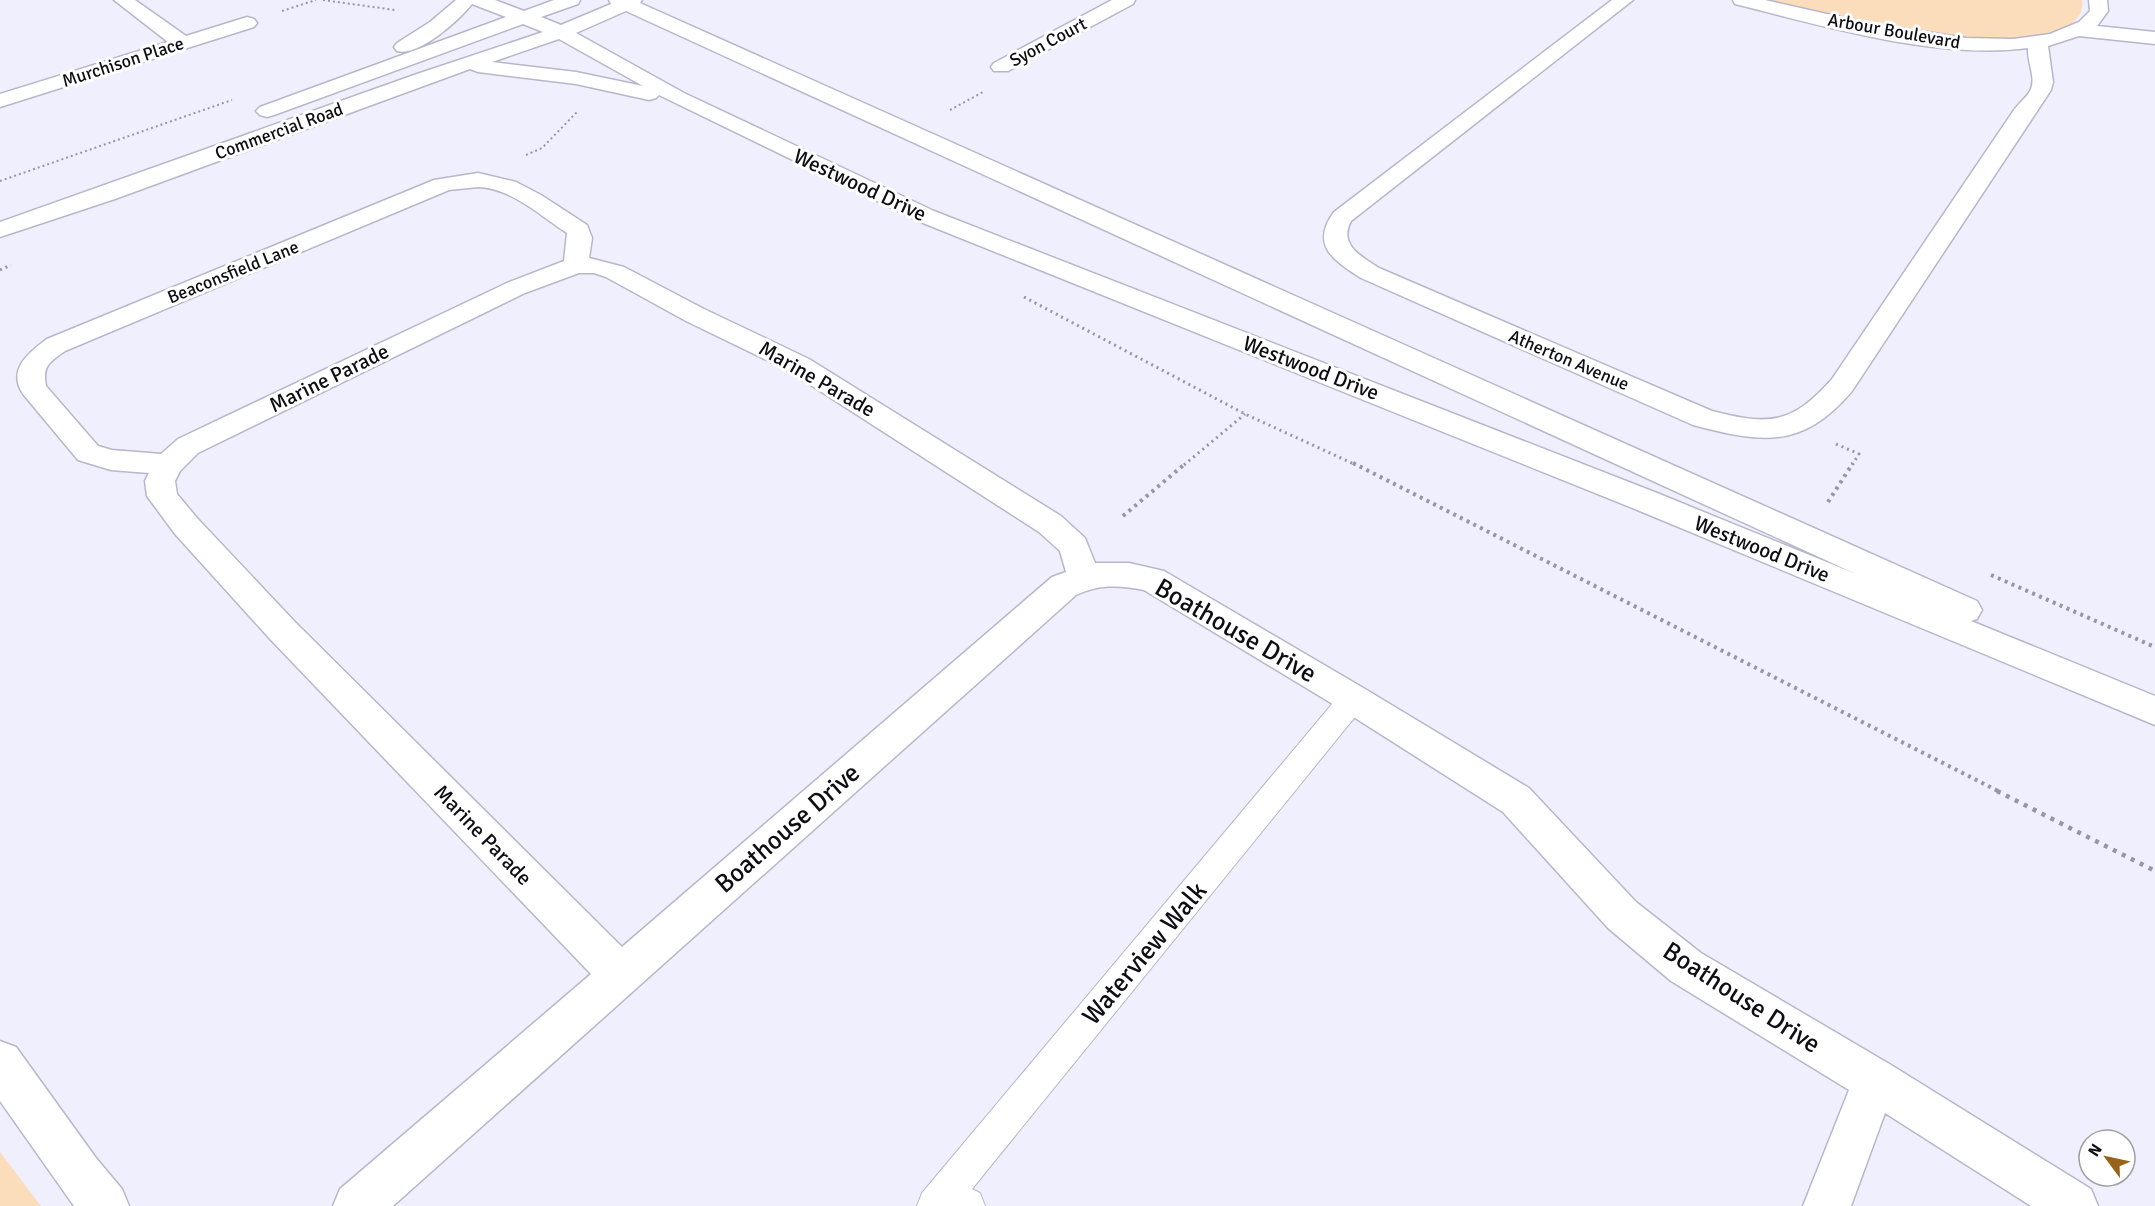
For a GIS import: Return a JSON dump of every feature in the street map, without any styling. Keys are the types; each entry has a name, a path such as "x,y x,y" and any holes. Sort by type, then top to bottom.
{"street":[{"path":"123,0 183,43"},
{"path":"447,19 466,0"},
{"name":"Westwood Drive","path":"478,0 559,31 677,98 862,187 987,242 1311,367 1646,501 2155,711"},
{"name":"Commercial Road","path":"447,19 384,57 244,120 571,0"},
{"name":"Syon Court","path":"1001,67 1126,0"},
{"name":"Arbour Boulevard","path":"1742,0 1906,36 1965,43 2040,41 2079,30"},
{"name":"Commercial Road","path":"0,230 559,31 626,1"},
{"name":"Westwood Drive","path":"626,1 1675,476 2155,697"},
{"name":"Atherton Avenue","path":"1616,3 1342,217 1334,228 1333,236 1336,245 1362,268 1396,286 1703,418 1737,427 1767,430 1791,426 1816,412 1842,385 2025,111 2040,96 2043,87 2043,74 2037,52 2040,41"},
{"path":"2079,30 2093,21 2100,4 2155,29"},
{"name":"Murchison Place","path":"0,101 247,23"},
{"path":"2079,30 2155,38"},
{"path":"1965,43 1989,49 2006,57 2018,70 2027,93 2025,111"},
{"path":"457,66 506,68 576,78 660,97 716,116"},
{"name":"Beaconsfield Lane","path":"168,465 111,460 88,453 33,388 30,374 37,359 56,345 442,185 465,180 486,180 507,186 578,230 580,238 576,265"},
{"name":"Marine Parade","path":"620,974 283,631 186,526 162,496 160,481 168,465 188,446 516,288 576,265 597,266 615,272 695,315 799,365 1050,524 1074,546 1083,576"},
{"name":"Boathouse Drive","path":"357,1206 1064,586 1083,576 1118,572 1153,580 1353,699 1516,800 1622,915 1686,967 1875,1081 2074,1206"},
{"path":"0,1063 79,1175 105,1206"},
{"path":"1827,1206 1875,1081"}],"lane":[{"name":"Waterview Walk","path":"949,1202 1353,699"}],"path":[{"path":"323,0 447,19"},
{"path":"0,181 232,100"},
{"path":"486,180 493,169 542,148 578,111"},
{"path":"1019,294 1245,414 1337,455 2155,871"},
{"path":"1123,516 1245,414"},
{"path":"1791,426 1859,454 1828,502"},
{"path":"2146,644 2155,647"}],"shaded area":[{"path":"1753,0 2082,0 2082,8 2079,15 2068,26 2038,36 2000,40 1958,39 1868,25"},
{"path":"0,1152 41,1206 0,1206"}]}
